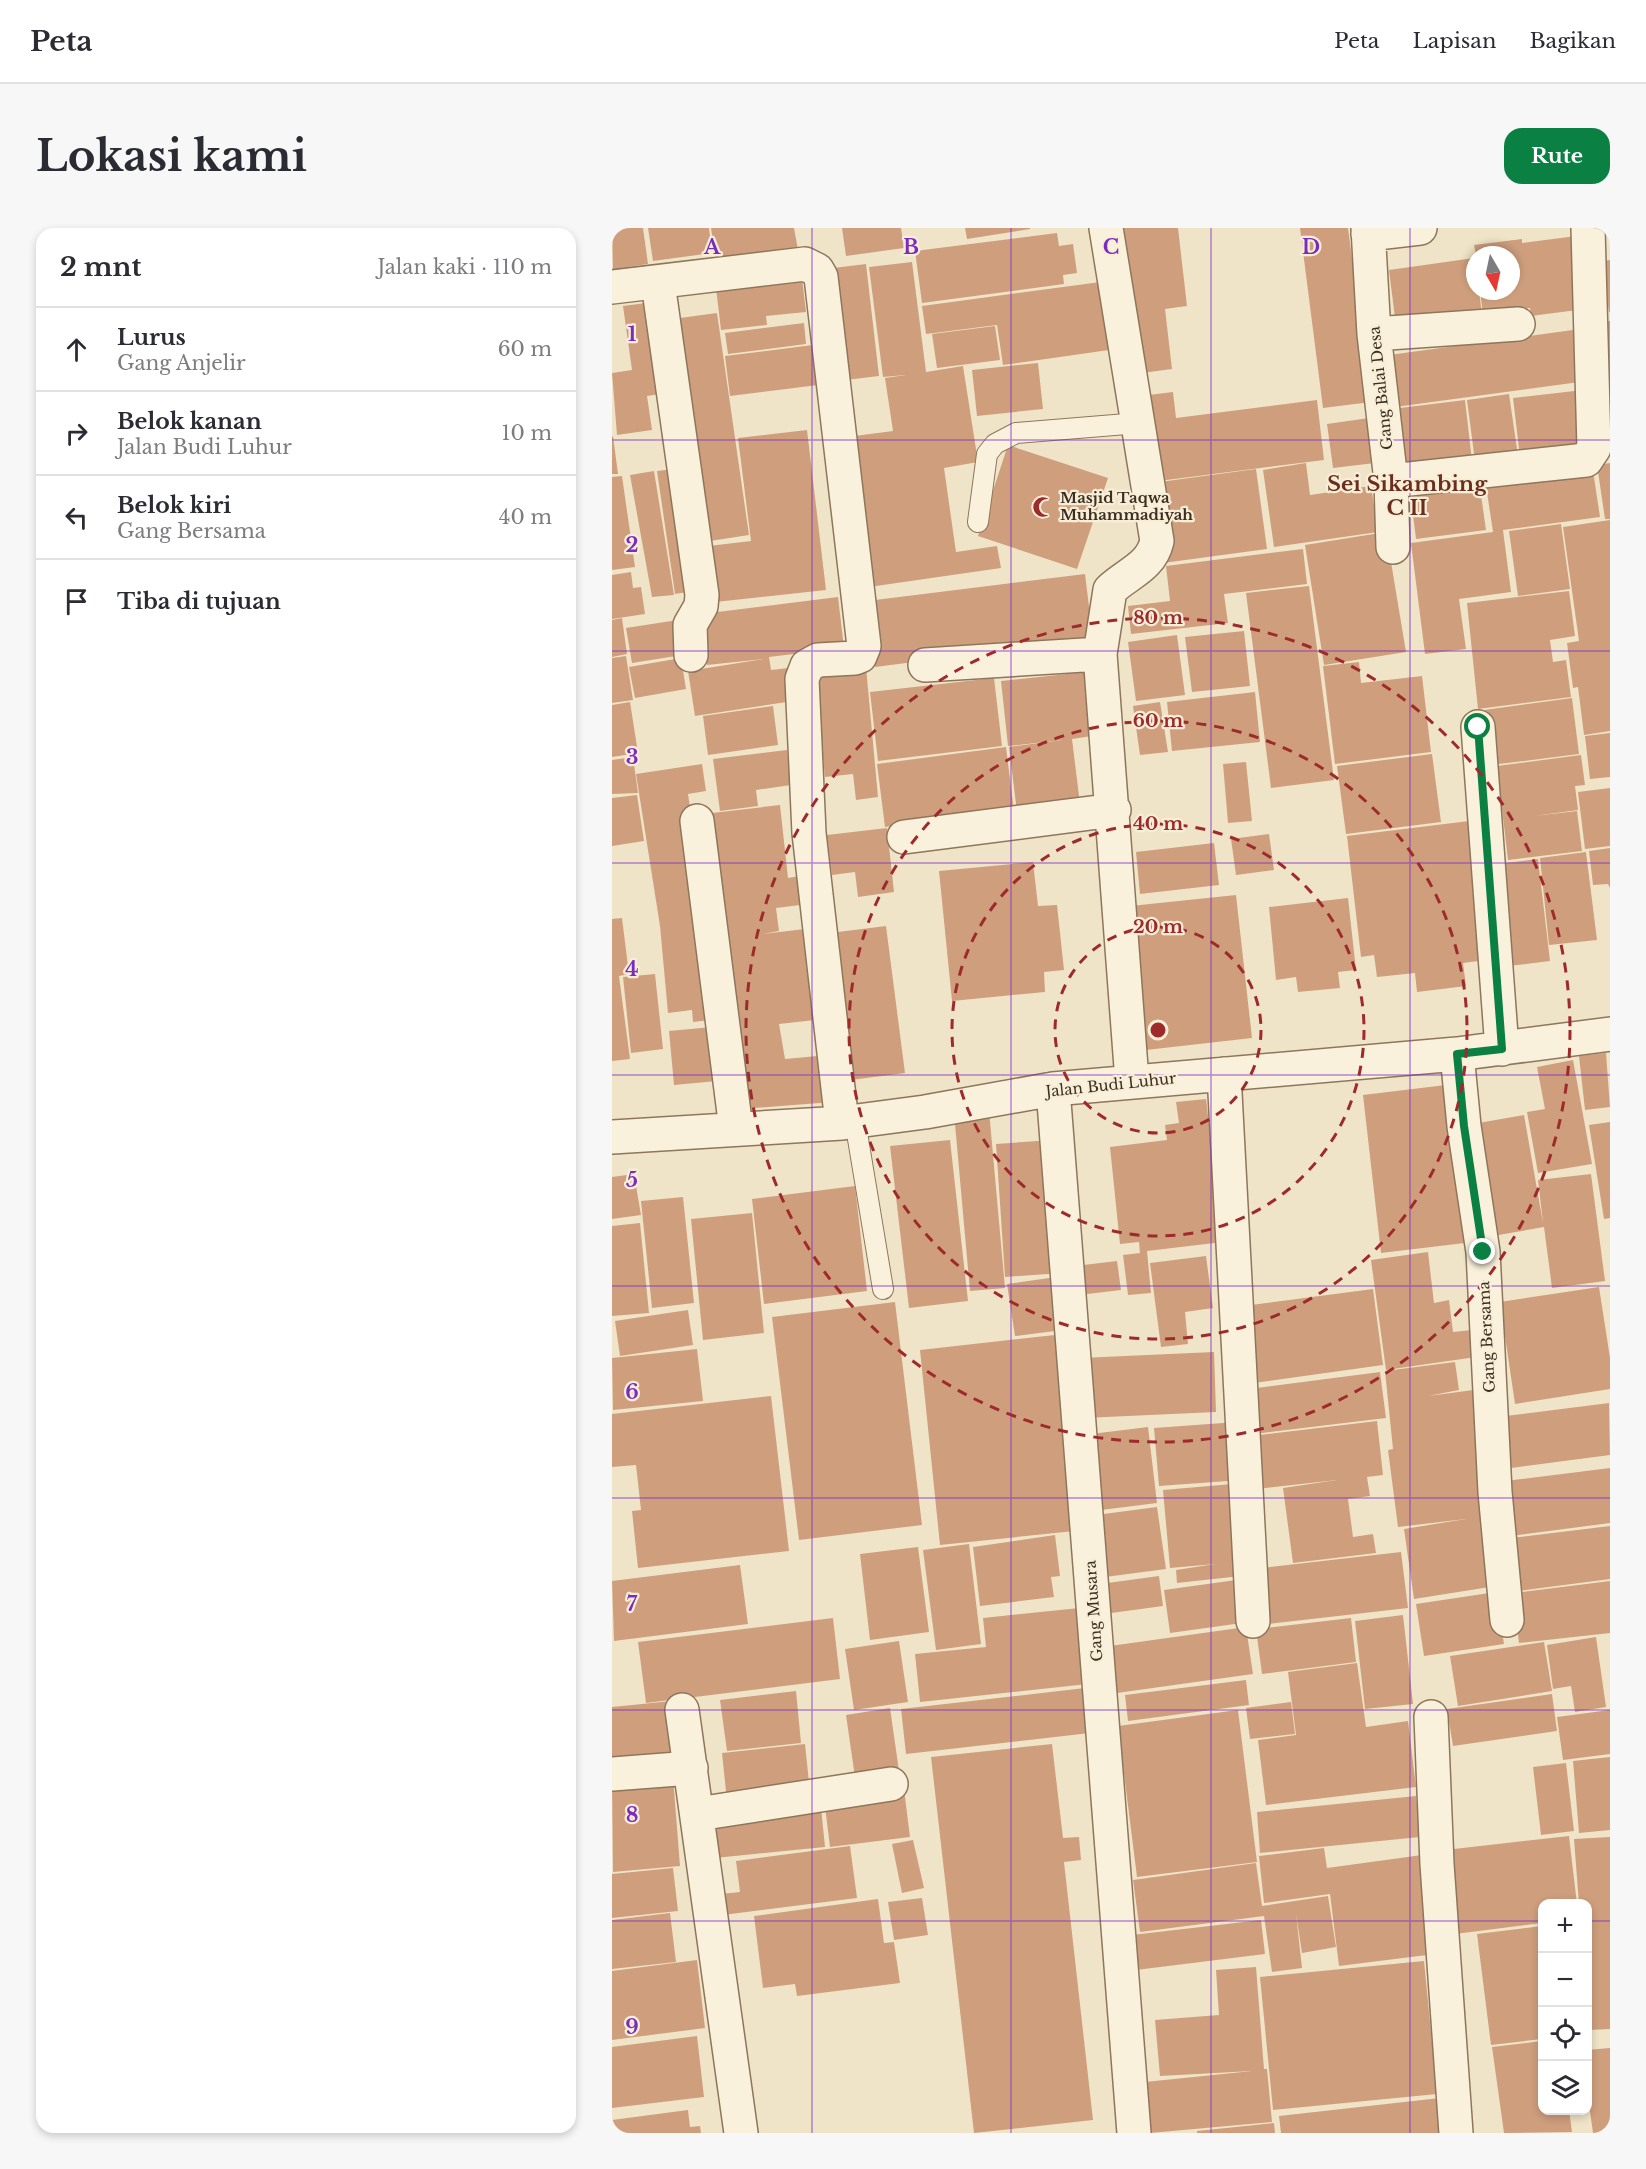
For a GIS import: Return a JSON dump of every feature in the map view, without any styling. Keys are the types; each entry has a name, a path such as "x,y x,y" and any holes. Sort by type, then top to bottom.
{"street":[{"path":"1106,228 1157,541 1154,554 1142,567 1110,590 1100,654 1114,810 1132,1081"},
{"path":"1368,231 1420,228"},
{"path":"1391,481 1590,458 1594,448 1588,228"},
{"name":"Gang Balai Desa","path":"1368,231 1374,334 1391,481 1393,547"},
{"path":"612,287 805,264 817,270 821,277 864,646 860,656 855,658 818,660 807,666 802,679 809,833 848,1122"},
{"path":"658,283 702,595 701,606 690,625 691,655"},
{"path":"1374,334 1518,324"},
{"path":"925,665 1100,654"},
{"path":"1478,727 1502,1049"},
{"path":"904,837 1114,810"},
{"path":"697,821 736,1129"},
{"name":"Jalan Budi Luhur","path":"612,1137 848,1122 925,1112 1053,1089 1457,1054 1610,1034"},
{"name":"Gang Bersama","path":"1457,1054 1464,1126 1483,1252 1495,1492 1507,1620"},
{"path":"1224,1074 1253,1621"},
{"name":"Gang Musara","path":"1053,1089 1134,2133"},
{"path":"682,1710 741,2133"},
{"path":"1431,1717 1437,1864 1456,2133"},
{"path":"612,1774 691,1768"},
{"path":"698,1814 891,1784"}],"lane":[{"path":"978,522 987,454 996,444 1016,433 1139,423"},
{"path":"848,1122 883,1288"}],"building":[{"path":"612,228 643,228 648,264 613,269"},
{"path":"648,228 709,228 712,253 653,261"},
{"path":"711,228 794,228 799,255 717,267"},
{"path":"842,228 901,228 904,248 846,256"},
{"path":"965,228 1030,228 1030,229 967,239"},
{"path":"1124,228 1178,228 1187,306 1165,309 1172,369 1142,373"},
{"path":"1300,228 1348,228 1371,402 1323,408"},
{"path":"1057,233 1059,246 1073,244 1077,273 1063,275 1064,284 922,303 915,251"},
{"path":"1576,236 1585,309 1531,316 1530,308 1483,314 1481,300 1520,300 1520,246 1474,245 1522,239 1522,243"},
{"path":"1466,259 1466,300 1480,300 1482,315 1396,326 1389,270"},
{"path":"1610,260 1610,312 1609,312 1602,261"},
{"path":"912,262 926,372 963,366 978,462 944,468 956,552 997,546 1001,568 869,587 847,437 893,431 885,378 906,375 883,377 869,267"},
{"path":"866,264 879,376 838,381 825,269"},
{"path":"802,278 806,312 766,316 767,325 721,330 716,288"},
{"path":"1108,281 1116,349 1003,365 997,325 926,334 922,306"},
{"path":"654,302 667,393 647,396 652,430 617,435 612,373 632,370 623,306"},
{"path":"717,313 749,535 697,543 665,320"},
{"path":"1610,321 1610,456 1607,457 1598,322"},
{"path":"804,323 806,344 728,354 725,333"},
{"path":"995,326 1000,360 937,368 932,334"},
{"path":"1580,329 1587,381 1388,408 1382,356"},
{"path":"813,345 818,385 730,396 725,356"},
{"path":"1038,363 1043,409 977,416 972,370"},
{"path":"1583,390 1589,448 1520,457 1513,398"},
{"path":"1173,392 1176,418 1317,400 1324,460 1151,482 1140,396"},
{"path":"1509,394 1518,456 1475,461 1467,400"},
{"path":"1465,400 1472,461 1399,470 1392,409"},
{"path":"1369,418 1375,463 1333,468 1327,424"},
{"path":"807,430 826,590 706,603 700,547 751,541 738,438"},
{"path":"613,436 618,474 612,474"},
{"name":"Masjid Taqwa Muhammadiyah","path":"1008,445 1108,478 1077,569 978,536"},
{"path":"1306,463 1310,495 1371,486 1378,532 1274,547 1263,470"},
{"path":"1610,463 1610,519 1605,519 1597,465"},
{"path":"1592,464 1600,517 1503,530 1511,592 1459,599 1466,649 1425,654 1411,543 1493,532 1485,479"},
{"path":"682,468 700,590 675,594 657,471"},
{"path":"1256,469 1267,549 1163,563 1152,483"},
{"path":"654,471 674,595 652,597 630,475"},
{"path":"622,476 635,567 612,570 612,477"},
{"path":"1479,481 1486,530 1416,539 1410,491"},
{"path":"1610,520 1610,731 1584,735 1578,687 1573,688 1567,643 1579,641 1563,527"},
{"path":"1561,524 1570,589 1518,596 1509,531"},
{"path":"1386,532 1406,652 1324,665 1305,545"},
{"path":"1303,549 1307,584 1224,594 1228,623 1131,634 1128,606 1170,601 1166,566"},
{"path":"631,572 633,588 641,587 645,614 612,619 612,575"},
{"path":"1085,574 1093,639 875,667 867,601"},
{"path":"1309,586 1334,780 1271,788 1246,593"},
{"path":"1569,591 1575,636 1550,640 1553,662 1566,660 1571,697 1478,709 1467,603"},
{"path":"838,597 844,648 769,657 771,670 788,668 793,701 695,716 688,671 764,659 707,665 701,614"},
{"path":"622,618 627,654 612,657 612,620"},
{"path":"684,619 689,654 632,663 626,628"},
{"path":"1244,631 1250,686 1192,692 1185,637"},
{"path":"1177,635 1185,695 1136,701 1128,642"},
{"path":"626,656 633,700 612,703 612,658"},
{"path":"681,658 686,689 635,698 629,667"},
{"path":"1359,662 1361,683 1422,676 1431,752 1335,764 1323,666"},
{"path":"866,667 878,797 856,800 853,774 825,777 814,671"},
{"path":"1085,672 1092,736 1072,739 1080,804 1017,812 1009,747 1063,740 1008,746 1001,681"},
{"path":"994,678 1002,746 878,761 870,692"},
{"path":"1255,692 1260,742 1172,751 1167,702"},
{"path":"1572,698 1579,754 1491,765 1484,710"},
{"path":"630,702 638,753 612,757 612,705"},
{"path":"1160,702 1168,752 1140,755 1133,706"},
{"path":"773,706 778,745 708,755 703,716"},
{"path":"1610,733 1610,777 1590,779 1585,736"},
{"path":"1006,747 1014,811 885,827 877,764"},
{"path":"787,750 791,785 756,790 758,806 720,811 713,759"},
{"path":"1432,754 1441,822 1346,834 1337,766"},
{"path":"1581,755 1585,785 1575,786 1578,810 1534,816 1577,811 1582,851 1508,860 1497,766"},
{"path":"633,757 638,793 612,794 612,760"},
{"path":"1246,762 1252,821 1228,823 1223,764"},
{"path":"702,764 706,791 688,794 719,1019 693,1022 692,1010 668,1013 660,926 636,774"},
{"path":"1610,788 1610,846 1585,849 1578,792"},
{"path":"637,795 644,841 612,846 612,798"},
{"path":"780,805 788,878 805,875 808,904 776,908 779,931 763,934 813,928 824,1019 779,1024 785,1059 828,1055 832,1102 741,1109 712,813"},
{"path":"1469,821 1486,960 1463,963 1466,986 1417,992 1415,973 1377,977 1374,955 1361,957 1347,836"},
{"path":"887,828 894,892 858,897 855,872 832,875 827,835"},
{"path":"1269,834 1274,870 1236,875 1231,839"},
{"path":"1214,843 1219,885 1140,894 1136,852"},
{"path":"1610,848 1610,888 1608,884 1593,885 1589,851"},
{"path":"1586,852 1597,940 1549,945 1540,858"},
{"path":"1538,859 1550,961 1509,966 1497,864"},
{"path":"1033,862 1038,906 1057,905 1064,970 1044,972 1045,992 952,1001 939,871"},
{"path":"1236,895 1252,1038 1137,1051 1121,907"},
{"path":"1348,898 1356,970 1338,972 1340,988 1298,992 1296,977 1276,980 1269,907"},
{"path":"622,918 629,974 619,976 630,1059 612,1061 612,919"},
{"path":"886,926 905,1073 851,1080 830,933"},
{"path":"655,974 663,1049 631,1053 623,977"},
{"path":"712,1027 717,1081 674,1085 669,1031"},
{"path":"1606,1053 1610,1107 1585,1110 1579,1056"},
{"path":"1573,1060 1592,1164 1538,1173 1527,1112 1545,1109 1537,1067"},
{"path":"1454,1084 1473,1242 1381,1253 1363,1095"},
{"path":"1206,1099 1223,1242 1147,1251 1151,1293 1128,1295 1123,1255 1140,1253 1139,1242 1120,1244 1110,1147 1167,1140 1165,1125 1179,1123 1176,1102"},
{"path":"989,1110 1005,1288 970,1291 954,1113"},
{"path":"1524,1115 1543,1223 1538,1180 1591,1174 1605,1281 1552,1288 1544,1227 1487,1237 1467,1125"},
{"path":"1610,1122 1610,1218 1604,1219 1589,1125"},
{"path":"950,1140 968,1301 909,1308 890,1146"},
{"path":"1052,1140 1062,1273 1005,1277 996,1144"},
{"path":"634,1174 641,1215 612,1219 612,1177"},
{"path":"855,1186 867,1291 764,1304 752,1199"},
{"path":"683,1197 694,1303 652,1308 641,1201"},
{"path":"752,1213 764,1333 703,1340 691,1219"},
{"path":"640,1223 649,1313 612,1316 612,1226"},
{"path":"1428,1252 1434,1303 1449,1300 1453,1332 1472,1330 1476,1357 1386,1370 1371,1260"},
{"path":"1206,1256 1213,1308 1185,1312 1188,1344 1161,1347 1150,1263"},
{"path":"1117,1261 1121,1290 1079,1295 1075,1266"},
{"path":"1056,1277 1063,1330 1015,1336 1007,1284"},
{"path":"1599,1287 1610,1358 1610,1389 1515,1404 1500,1302"},
{"path":"1373,1289 1383,1365 1254,1383 1244,1306"},
{"path":"895,1302 922,1525 799,1540 772,1317"},
{"path":"688,1310 693,1345 620,1356 615,1321"},
{"path":"1064,1334 1084,1530 940,1545 920,1350"},
{"path":"697,1349 703,1401 613,1410 612,1358"},
{"path":"1214,1352 1216,1412 1084,1418 1081,1358"},
{"path":"1455,1362 1459,1390 1428,1396 1481,1389 1496,1586 1414,1599 1404,1529 1466,1519 1398,1527 1388,1450 1393,1449 1385,1371"},
{"path":"1380,1372 1386,1418 1254,1434 1249,1389"},
{"path":"771,1396 789,1551 638,1568 632,1511 641,1510 636,1465 612,1467 612,1414"},
{"path":"1609,1403 1610,1455 1504,1469 1497,1417"},
{"path":"1377,1421 1383,1475 1367,1477 1370,1496 1348,1499 1353,1537 1373,1534 1376,1553 1293,1563 1283,1488 1337,1480 1257,1489 1251,1436"},
{"path":"1237,1422 1242,1480 1159,1486 1154,1428"},
{"path":"1148,1427 1157,1503 1101,1510 1091,1434"},
{"path":"1610,1468 1610,1523 1504,1537 1497,1482"},
{"path":"1232,1484 1241,1576 1177,1583 1176,1570 1215,1564 1170,1568 1163,1490"},
{"path":"1157,1507 1166,1569 1105,1577 1096,1515"},
{"path":"1610,1526 1610,1579 1510,1592 1503,1539"},
{"path":"1055,1535 1060,1576 1051,1577 1054,1597 980,1606 973,1547"},
{"path":"969,1544 981,1644 936,1650 923,1550"},
{"path":"918,1547 929,1632 870,1640 860,1554"},
{"path":"1401,1552 1408,1608 1268,1624 1262,1568"},
{"path":"740,1565 748,1624 614,1641 612,1581"},
{"path":"1159,1576 1163,1606 1104,1614 1100,1584"},
{"path":"1236,1580 1242,1623 1170,1633 1164,1590"},
{"path":"1610,1581 1610,1633 1519,1643 1513,1593"},
{"path":"1496,1592 1504,1644 1424,1656 1416,1604"},
{"path":"1089,1607 1097,1683 920,1702 915,1654 986,1647 983,1618"},
{"path":"1403,1615 1413,1704 1365,1709 1355,1621"},
{"path":"833,1618 840,1679 646,1703 638,1642"},
{"path":"1351,1618 1356,1662 1262,1674 1256,1629"},
{"path":"1246,1627 1253,1674 1117,1693 1110,1646"},
{"path":"1596,1637 1606,1707 1575,1712 1571,1686 1553,1689 1547,1645"},
{"path":"899,1641 908,1702 854,1710 845,1649"},
{"path":"1544,1642 1552,1691 1458,1706 1450,1656"},
{"path":"1357,1663 1366,1727 1408,1721 1416,1787 1266,1805 1258,1740 1296,1735 1288,1672"},
{"path":"1246,1680 1249,1705 1128,1721 1125,1695"},
{"path":"1085,1688 1090,1733 906,1754 901,1709"},
{"path":"796,1691 801,1743 727,1751 720,1700"},
{"path":"1552,1694 1557,1731 1453,1746 1447,1709"},
{"path":"672,1701 679,1762 612,1770 612,1707"},
{"path":"1291,1702 1295,1734 1250,1739 1246,1708"},
{"path":"890,1708 900,1778 856,1784 846,1715"},
{"path":"1238,1710 1257,1862 1137,1877 1118,1726"},
{"path":"1610,1710 1610,1754 1563,1760 1557,1717"},
{"path":"805,1744 810,1792 727,1801 722,1753"},
{"path":"1052,1744 1063,1838 1079,1837 1081,1860 1064,1862 1093,2120 974,2133 931,1757"},
{"path":"1610,1757 1610,1830 1579,1833 1573,1761"},
{"path":"1566,1763 1574,1831 1541,1835 1533,1767"},
{"path":"673,1777 680,1866 613,1872 612,1783"},
{"path":"904,1789 910,1837 830,1847 824,1798"},
{"path":"1416,1796 1420,1837 1260,1853 1257,1812"},
{"path":"821,1807 825,1847 715,1858 711,1819"},
{"path":"1569,1836 1576,1899 1538,1899 1538,1924 1455,1934 1445,1850"},
{"path":"1610,1837 1610,2029 1592,2030 1592,1899 1579,1899 1574,1839"},
{"path":"913,1840 924,1888 902,1893 892,1844"},
{"path":"850,1846 857,1898 723,1915 721,1894 740,1892 736,1861"},
{"path":"1324,1848 1327,1868 1422,1855 1435,1954 1339,1966 1330,1894 1264,1903 1259,1856"},
{"path":"1256,1863 1262,1906 1328,1896 1336,1947 1302,1953 1296,1914 1302,1968 1272,1972 1264,1916 1140,1932 1133,1880"},
{"path":"673,1868 678,1911 612,1918 612,1874"},
{"path":"922,1898 928,1935 894,1940 888,1902"},
{"path":"878,1899 884,1943 894,1942 900,1983 797,1996 795,1984 763,1988 754,1916"},
{"path":"670,1913 676,1962 612,1969 612,1920"},
{"path":"1261,1920 1265,1954 1136,1970 1132,1935"},
{"path":"1538,1926 1538,2039 1491,2045 1477,1934"},
{"path":"697,1960 705,2028 612,2040 612,1971"},
{"path":"1424,1961 1437,2094 1273,2110 1260,1977"},
{"path":"1256,1967 1264,2069 1267,2069 1272,2122 1150,2133 1145,2082 1252,2071 1160,2076 1155,2020 1219,2015 1216,1970"},
{"path":"697,2036 704,2097 612,2108 612,2047"},
{"path":"1538,2041 1538,2115 1570,2115 1572,2132 1504,2133 1492,2047"},
{"path":"1610,2048 1610,2133 1593,2133 1590,2115 1592,2050"},
{"path":"1440,2098 1444,2133 1281,2133 1279,2116"},
{"path":"688,2110 690,2127 700,2126 701,2133 612,2133 612,2120"},
{"path":"1274,2123 1275,2133 1197,2133 1197,2131"}],"place":[{"name":"Masjid Taqwa Muhammadiyah","path":"1043,507"}],"district":[{"name":"Sei Sikambing C II","path":"1407,496"}],"route":[{"path":"1478,727 1502,1049 1457,1054 1464,1126 1483,1252"}]}
